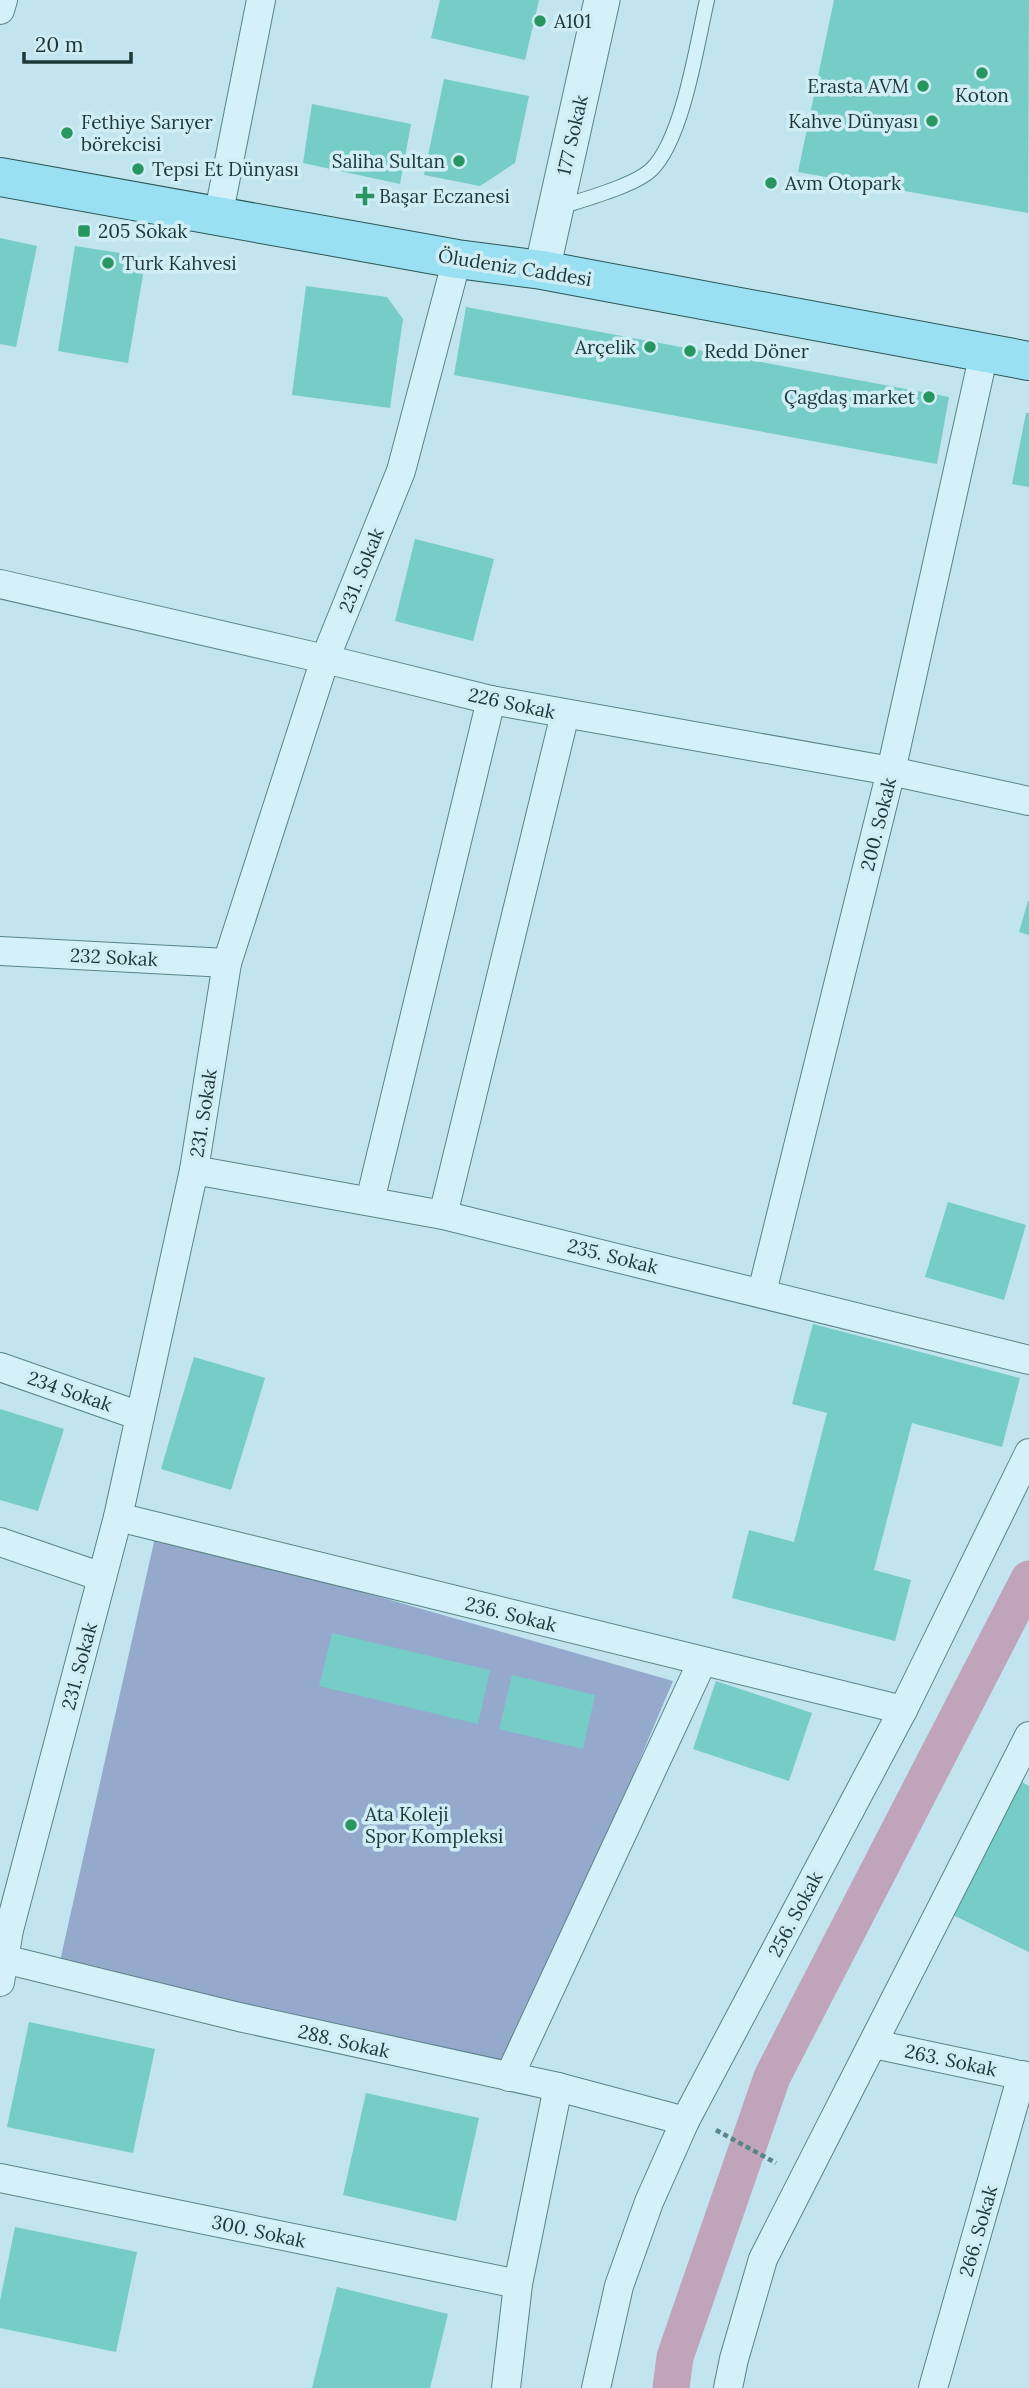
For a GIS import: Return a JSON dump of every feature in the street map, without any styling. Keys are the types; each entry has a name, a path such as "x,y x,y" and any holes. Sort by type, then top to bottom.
{"main road":[{"name":"Öludeniz Caddesi","path":"0,177 457,259 542,270 1029,361"}],"street":[{"path":"0,10 3,0"},
{"path":"218,216 261,0"},
{"name":"177 Sokak","path":"542,270 602,0"},
{"name":"231. Sokak","path":"2,1970 5,1929 118,1517 194,1170 228,963 325,659 401,471 457,259"},
{"name":"200. Sokak","path":"762,1292 891,771 984,353"},
{"name":"226 Sokak","path":"0,584 491,700 891,771 1029,801"},
{"path":"370,1201 491,700"},
{"path":"443,1214 565,714"},
{"name":"232 Sokak","path":"0,951 228,963"},
{"name":"235. Sokak","path":"194,1170 443,1214 1029,1360"},
{"name":"234 Sokak","path":"0,1367 140,1416"},
{"name":"256. Sokak","path":"596,2388 618,2286 649,2202 685,2121 903,1710 1029,1453"},
{"name":"236. Sokak","path":"118,1517 903,1710"},
{"path":"0,1542 102,1577"},
{"path":"509,2077 702,1662"},
{"path":"728,2388 763,2259 1029,1736"},
{"name":"288. Sokak","path":"2,1970 239,2017 558,2087 685,2121"},
{"name":"263. Sokak","path":"874,2044 1025,2076"},
{"name":"266. Sokak","path":"933,2388 1025,2076"},
{"path":"506,2388 518,2284 558,2087"},
{"name":"300. Sokak","path":"0,2178 518,2284"}],"lane":[{"path":"556,208 616,188 651,170 666,149 677,124 707,0"}],"path":[{"path":"719,2132 776,2163"}],"shaded area":[{"name":"Ata Koleji Spor Kompleksi","path":"156,1533 673,1681 510,2066 58,1970"}],"building":[{"path":"440,0 539,0 525,60 431,38"},
{"name":"Erasta AVM","path":"834,0 1029,0 1028,213 798,172"},
{"path":"444,79 529,96 515,163 480,186 424,175"},
{"path":"312,104 411,124 400,184 303,163"},
{"path":"0,238 37,246 16,347 0,344"},
{"path":"75,246 146,257 128,363 58,351"},
{"path":"306,286 387,297 403,319 390,408 292,395"},
{"path":"466,307 949,397 937,464 454,375"},
{"path":"1026,413 1029,413 1029,487 1012,484"},
{"path":"415,539 494,559 473,641 395,621"},
{"path":"1029,901 1029,935 1019,932"},
{"path":"948,1202 1026,1225 1004,1300 925,1277"},
{"path":"813,1324 1020,1378 1002,1447 912,1423 874,1570 911,1580 895,1641 732,1598 749,1530 794,1542 827,1413 792,1404"},
{"path":"194,1357 265,1378 231,1490 161,1469"},
{"path":"0,1409 64,1429 38,1511 0,1500"},
{"path":"332,1633 490,1670 478,1724 319,1686"},
{"path":"512,1675 595,1695 583,1749 499,1729"},
{"path":"716,1681 812,1713 789,1781 693,1749"},
{"path":"1018,1780 1029,1786 1029,1952 953,1915"},
{"path":"29,2022 155,2049 133,2153 7,2127"},
{"path":"366,2093 479,2118 456,2221 343,2195"},
{"path":"15,2227 137,2252 116,2352 0,2328 0,2301"},
{"path":"337,2287 448,2314 430,2388 312,2388"}],"waterway":[{"path":"671,2388 675,2357 772,2077 1029,1579"}],"place":[{"name":"A101","path":"540,21"},
{"name":"Koton","path":"982,73"},
{"name":"Erasta AVM","path":"923,86"},
{"name":"Kahve Dünyası","path":"932,121"},
{"name":"Fethiye Sarıyer börekcisi","path":"67,133"},
{"name":"Saliha Sultan","path":"459,161"},
{"name":"Tepsi Et Dünyası","path":"138,169"},
{"name":"Avm Otopark","path":"771,183"},
{"name":"Başar Eczanesi","path":"365,196"},
{"name":"205 Sokak","path":"84,231"},
{"name":"Turk Kahvesi","path":"108,263"},
{"name":"Arçelik","path":"650,347"},
{"name":"Redd Döner","path":"690,351"},
{"name":"Çagdaş market","path":"929,397"},
{"name":"Ata Koleji Spor Kompleksi","path":"351,1825"}]}
